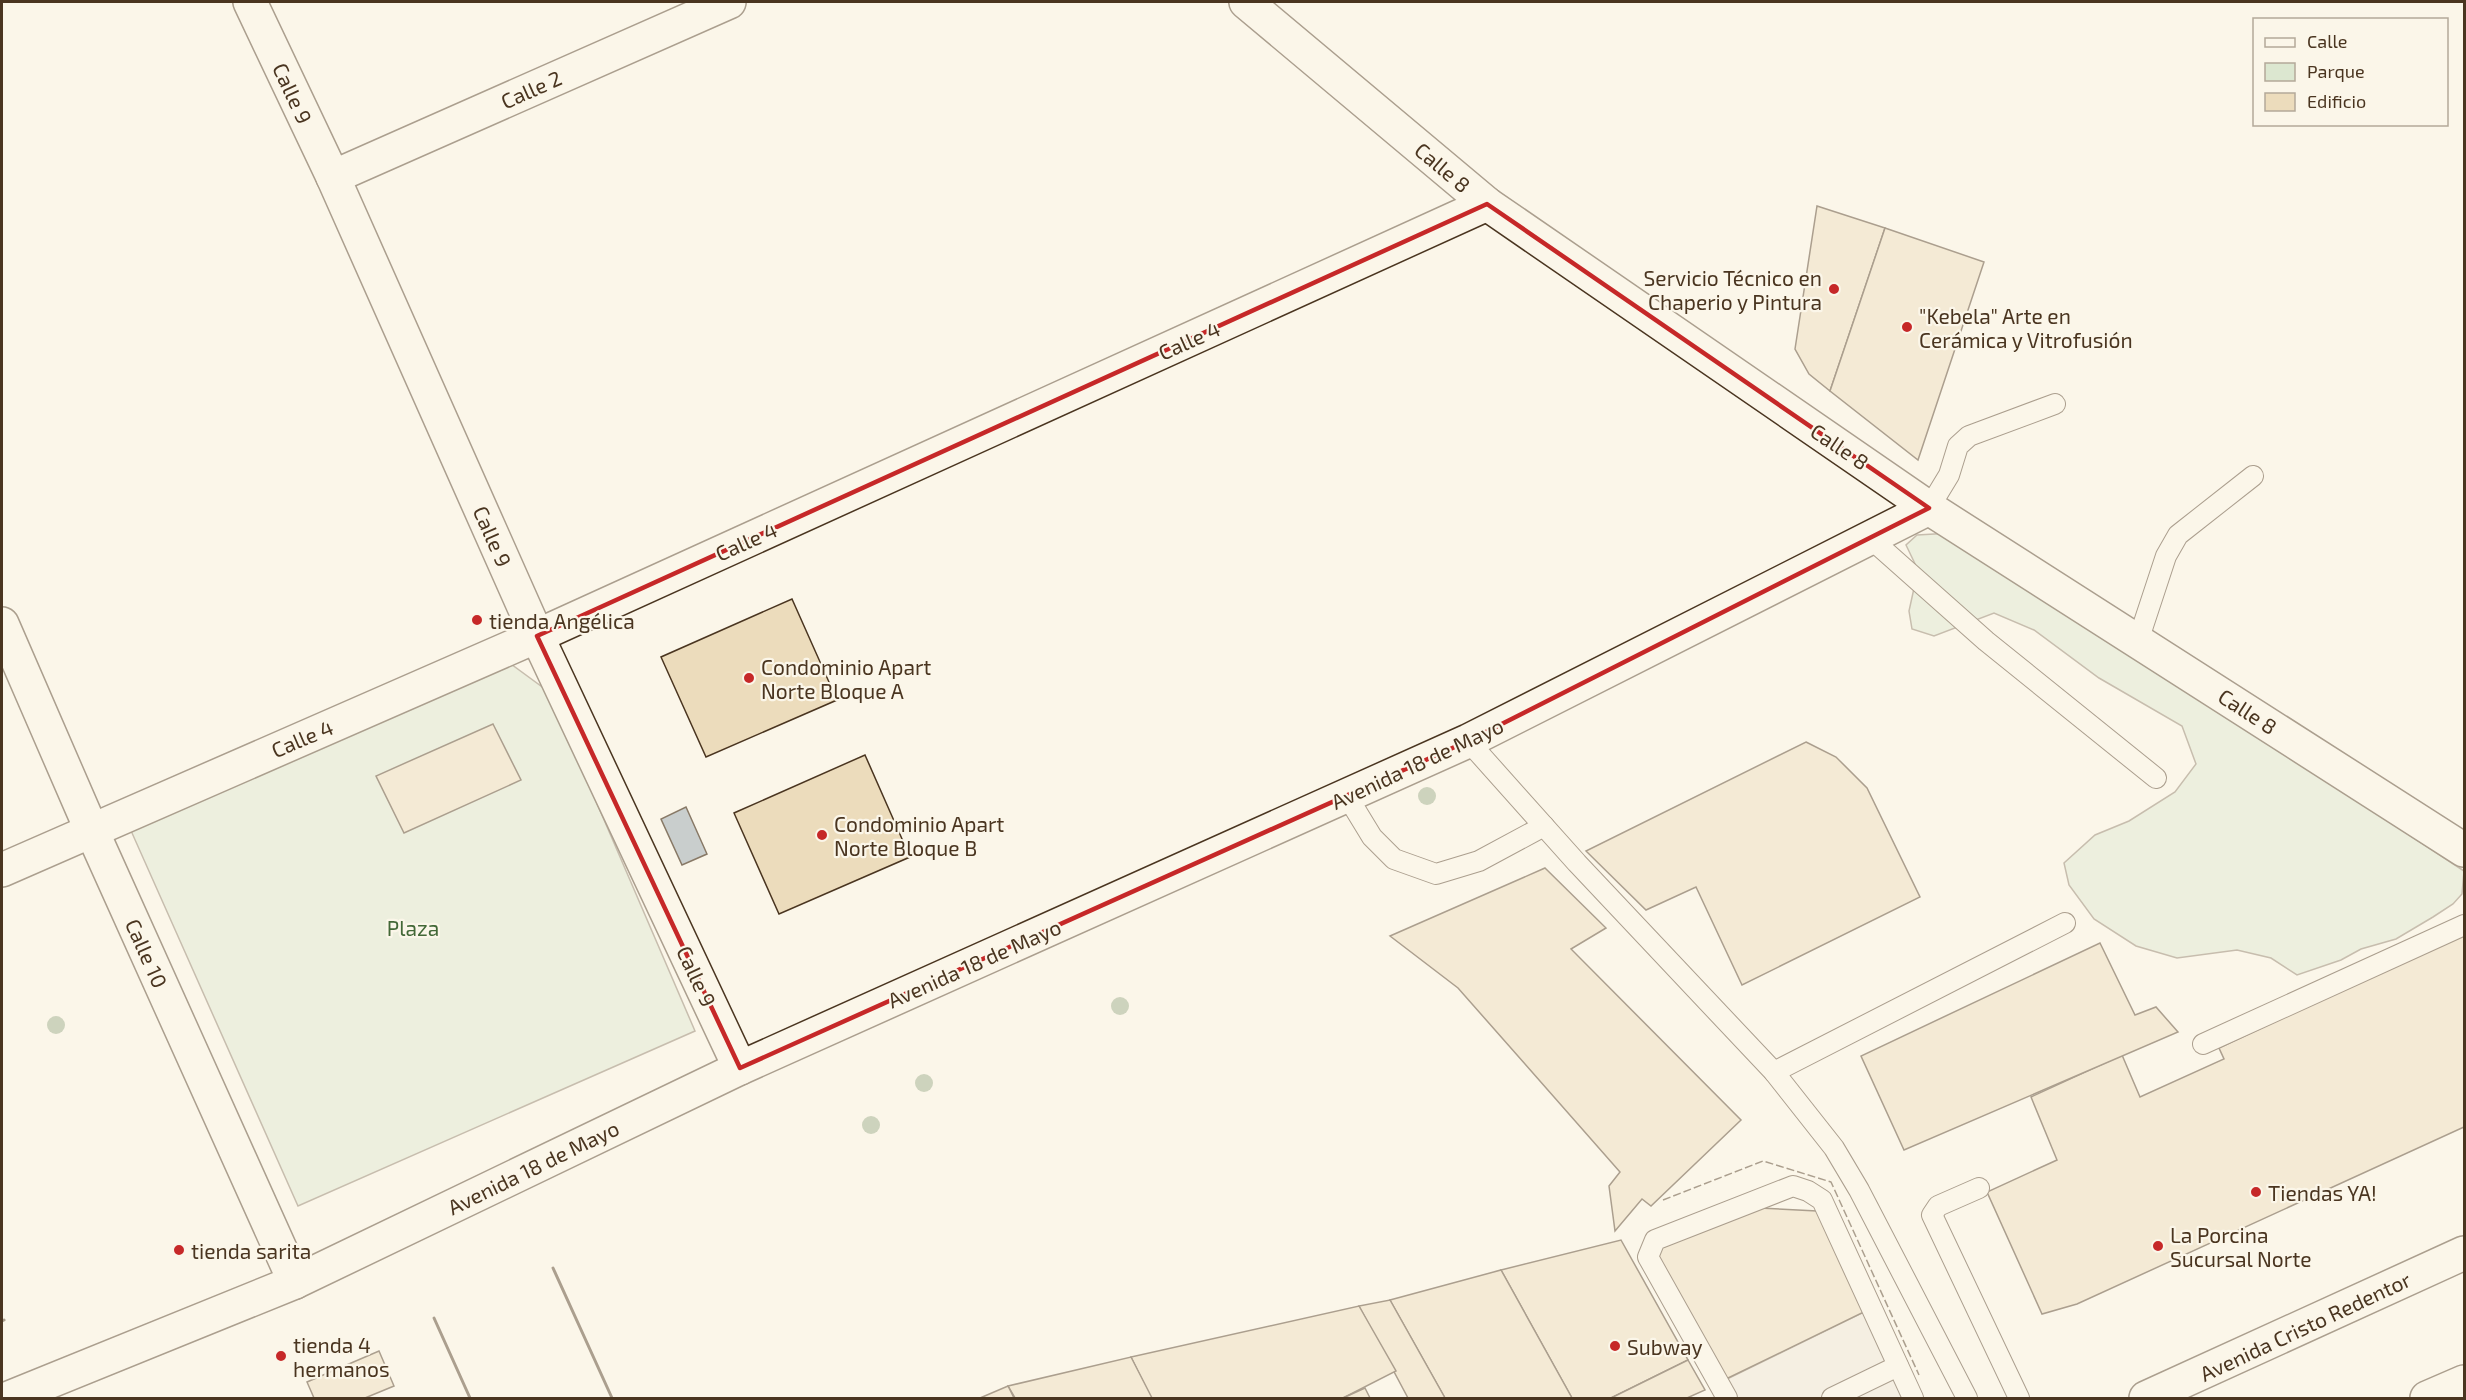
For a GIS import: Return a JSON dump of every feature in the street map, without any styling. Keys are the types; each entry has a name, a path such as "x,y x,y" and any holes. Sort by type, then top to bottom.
{"main road":[{"name":"Calle 9","path":"250,2 333,177 537,636 740,1068"},
{"name":"Calle 2","path":"333,177 729,2"},
{"name":"Calle 8","path":"1246,2 1487,204 1929,508 2464,850"},
{"name":"Calle 4","path":"2,870 91,829 537,636 1487,204"},
{"name":"Avenida 18 de Mayo","path":"9,1398 295,1282 740,1068 1468,741 1929,508"},
{"name":"Calle 10","path":"2,624 91,829 295,1282"},
{"name":"Avenida Cristo Redentor","path":"2145,1398 2464,1253"},
{"path":"2427,1398 2464,1382"}],"lane":[{"path":"1929,508 1949,475 1958,446 1969,436 2055,404"},
{"path":"2138,641 2166,556 2178,535 2253,476"},
{"path":"1870,538 1986,640 2156,778"},
{"path":"1468,741 1544,826 1774,1072 1834,1148 1859,1190 1967,1398"},
{"path":"1347,796 1372,837 1394,859 1436,874 1479,861 1544,826"},
{"path":"1774,1072 2064,923"},
{"path":"2203,1044 2464,925"},
{"path":"1726,1398 1648,1257 1650,1247 1655,1240 1792,1186 1808,1191 1822,1200 1913,1398"},
{"path":"1979,1188 1938,1206 1932,1215 2019,1398"},
{"path":"1832,1398 1898,1366"}],"highlighted area":[{"path":"1487,204 1929,508 1468,741 740,1068 537,636"}],"green space":[{"path":"1952,533 2464,871 2462,894 2453,904 2396,939 2361,949 2341,960 2297,975 2271,958 2237,950 2177,958 2136,946 2094,919 2069,885 2064,863 2095,835 2129,821 2175,792 2196,764 2182,726 2099,678 2034,630 1994,613 1934,636 1912,629 1909,611 1918,570 1906,545 1917,535"},
{"name":"Plaza","path":"504,659 549,692 695,1031 298,1206 128,824"}],"shaded area":[{"path":"686,807 707,854 682,865 661,819"},
{"path":"1868,1310 1913,1398 1735,1398 1727,1379"}],"building":[{"name":"Servicio Técnico en Chaperio y Pintura","path":"1817,206 1885,228 1830,391 1809,374 1795,349"},
{"name":"\"Kebela\" Arte en Cerámica y Vitrofusión","path":"1885,228 1984,262 1918,460 1830,391"},
{"name":"Condominio Apart Norte Bloque A","path":"792,599 837,700 706,757 661,657"},
{"path":"493,724 521,780 404,833 376,776"},
{"path":"1806,742 1836,757 1867,788 1920,897 1742,985 1696,887 1646,910 1586,851"},
{"name":"Condominio Apart Norte Bloque B","path":"865,755 910,857 779,914 734,813"},
{"path":"1545,868 1606,928 1571,949 1741,1120 1651,1206 1642,1199 1615,1231 1609,1186 1620,1172 1458,988 1390,936"},
{"path":"2464,932 2464,1127 2077,1304 2042,1314 1987,1192 2057,1160 2031,1097 2122,1055 2140,1097 2224,1059 2219,1048"},
{"path":"2100,943 2135,1015 2156,1007 2178,1032 1904,1150 1861,1056"},
{"path":"1759,1208 1817,1211 1868,1310 1726,1379 1654,1251"},
{"path":"1621,1240 1688,1360 1611,1398 1572,1398 1501,1270"},
{"path":"1501,1270 1572,1398 1445,1398 1390,1300"},
{"path":"1390,1300 1445,1398 1408,1398 1359,1306"},
{"path":"1359,1306 1396,1371 1343,1398 1151,1398 1131,1357"},
{"path":"379,1351 394,1386 365,1398 314,1398 307,1382"},
{"path":"1131,1357 1152,1398 1015,1398 1008,1386"},
{"path":"1688,1360 1705,1390 1687,1398 1611,1398"},
{"path":"1008,1386 1014,1398 980,1398"},
{"path":"1365,1388 1370,1398 1343,1398"}],"fence":[{"path":"1663,1200 1763,1161 1831,1182 1919,1375"}],"wall":[{"path":"553,1268 612,1398"},
{"path":"434,1318 470,1398"}],"place":[{"name":"Servicio Técnico en Chaperio y Pintura","path":"1834,289"},
{"name":"\"Kebela\" Arte en Cerámica y Vitrofusión","path":"1907,327"},
{"name":"tienda Angélica","path":"477,620"},
{"name":"Condominio Apart Norte Bloque A","path":"749,678"},
{"name":"Condominio Apart Norte Bloque B","path":"822,835"},
{"name":"Tiendas YA!","path":"2256,1192"},
{"name":"La Porcina Sucursal Norte","path":"2158,1246"},
{"name":"tienda sarita","path":"179,1250"},
{"name":"Subway","path":"1615,1346"},
{"name":"tienda 4 hermanos","path":"281,1356"}]}
